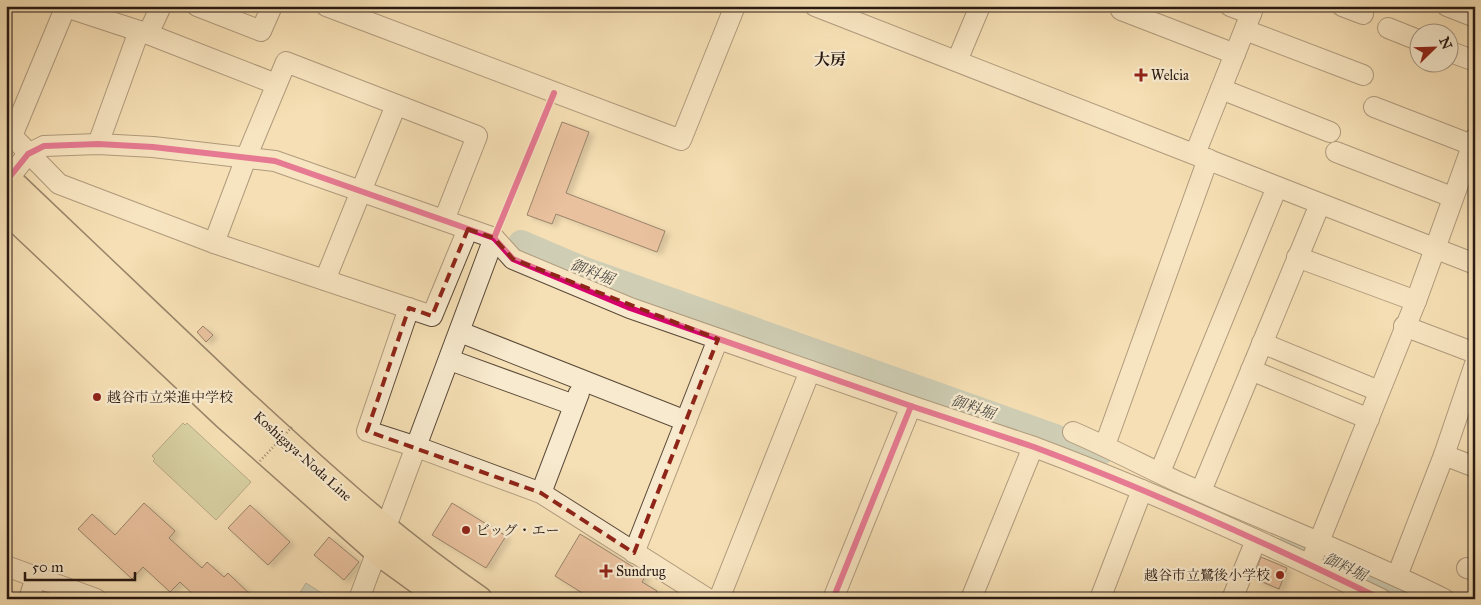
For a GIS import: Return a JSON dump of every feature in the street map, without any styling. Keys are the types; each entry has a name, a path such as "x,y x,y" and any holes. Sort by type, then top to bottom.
{"main road":[{"name":"Koshigaya-Noda Line","path":"7,178 273,430 443,599"},
{"name":"Koshigaya-Noda Line","path":"6,210 226,417 382,540 479,599"}],"street":[{"path":"98,144 144,33 161,6"},
{"path":"197,6 261,31 272,6"},
{"path":"326,6 681,140 735,6"},
{"path":"815,6 1475,264"},
{"path":"957,61 980,6"},
{"path":"1230,6 1363,75"},
{"path":"1342,6 1363,14"},
{"path":"1447,6 1475,17"},
{"path":"276,84 144,33 66,7 12,136 58,184 214,243 432,316 468,229"},
{"path":"1121,10 1235,54"},
{"path":"1105,445 1202,156 1221,89 1250,17"},
{"path":"1388,28 1408,36"},
{"path":"1458,55 1475,61"},
{"path":"214,243 246,158 286,62 477,136 444,220"},
{"path":"1221,89 1330,132"},
{"path":"325,280 396,105"},
{"path":"1315,552 1404,326 1416,301 1435,247 1462,188 1473,148 1374,107"},
{"path":"7,178 28,154 44,146 98,144 153,147 275,161 494,238 512,259 630,308 1033,447 1142,490 1256,540 1315,552 1397,576 1444,599"},
{"path":"1336,152 1462,188"},
{"path":"1160,472 1277,187"},
{"path":"1200,491 1320,204"},
{"path":"360,599 494,238"},
{"path":"1298,257 1416,301"},
{"path":"409,308 367,432 417,447 542,494 708,599"},
{"path":"1404,326 1475,353"},
{"path":"460,332 686,422"},
{"path":"634,553 718,339"},
{"path":"1262,343 1374,389"},
{"path":"450,360 574,405"},
{"path":"1397,576 1444,455 1475,364"},
{"path":"1251,370 1369,418"},
{"path":"719,599 810,371"},
{"path":"542,494 584,381"},
{"path":"833,599 911,406"},
{"path":"1074,432 1200,491 1315,552 1382,599"},
{"path":"971,599 1033,447"},
{"path":"1444,455 1475,467"},
{"path":"1100,599 1142,490"},
{"path":"1232,599 1256,540"},
{"path":"6,566 86,597"},
{"path":"28,599 36,577"}],"path":[{"path":"260,461 292,427"}],"highlighted area":[{"path":"468,229 494,238 513,259 718,339 634,553 541,493 367,431 409,308 432,316"}],"green space":[{"path":"183,423 185,425 187,423 251,482 216,520 153,461 155,459 152,456"}],"water":[{"path":"306,583 331,599 296,599"}],"building":[{"path":"562,122 589,132 566,193 665,231 657,252 556,214 552,224 527,215"},
{"path":"203,326 213,335 206,342 197,332"},
{"path":"144,503 175,531 169,538 202,568 207,562 224,577 228,573 255,599 216,597 198,599 180,582 170,592 143,567 132,579 78,529 92,514 115,535"},
{"path":"452,503 506,536 486,568 432,535"},
{"path":"250,505 290,542 268,565 228,528"},
{"path":"580,534 646,575 642,582 657,591 652,599 592,599 555,576"},
{"path":"329,537 359,562 344,580 314,555"},
{"path":"1261,557 1287,568 1279,589 1253,578"}],"waterway":[{"name":"御料堀","path":"521,243 582,269 1100,453"},
{"name":"御料堀","path":"1293,541 1415,599"}],"cycle path":[{"path":"494,238 554,93"},
{"path":"8,179 28,154 44,146 98,144 153,147 275,161 494,238 513,259 630,308 911,406"},
{"path":"833,599 911,406 1034,447 1166,500 1253,538 1381,599"}],"place":[{"name":"Welcia","path":"1141,75"},
{"name":"越谷市立栄進中学校","path":"97,397"},
{"name":"ビッグ・エー","path":"466,530"},
{"name":"Sundrug","path":"606,571"},
{"name":"越谷市立鷺後小学校","path":"1280,575"}],"district":[{"name":"大房","path":"830,59"}]}
